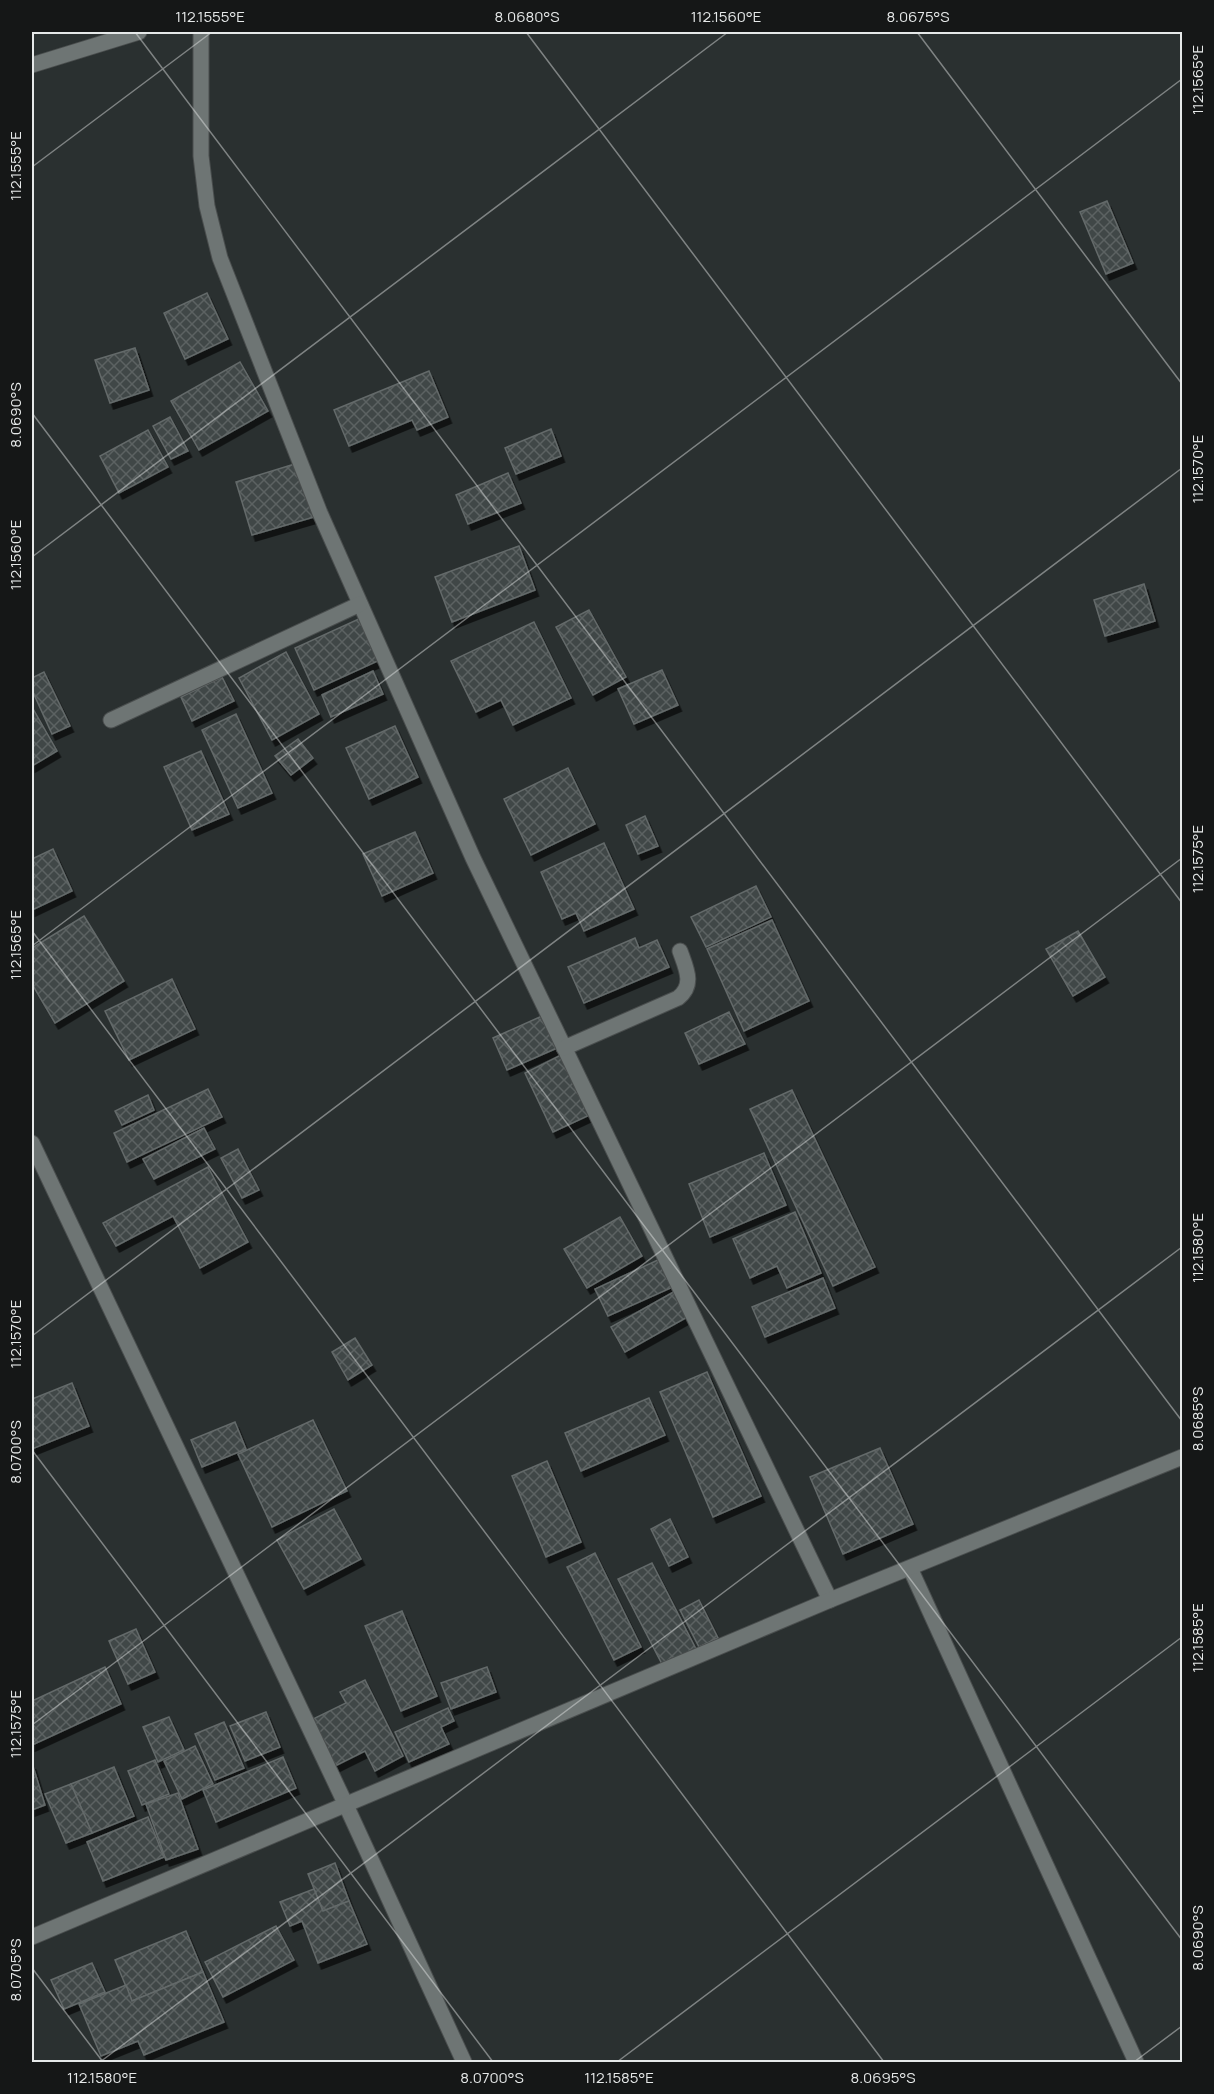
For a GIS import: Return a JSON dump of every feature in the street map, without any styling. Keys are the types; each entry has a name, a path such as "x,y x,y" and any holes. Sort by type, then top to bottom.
{"street":[{"path":"32,65 139,32"},
{"path":"201,32 201,156 207,206 219,258 320,513 473,858 830,1600"},
{"path":"111,720 360,604"},
{"path":"564,1048 685,993 688,975 680,951"},
{"path":"32,1143 345,1803 464,2062"},
{"path":"32,1936 830,1600 1182,1457"},
{"path":"910,1568 1136,2062"}],"building":[{"path":"1107,201 1133,263 1106,274 1080,212"},
{"path":"207,293 228,339 185,359 164,313"},
{"path":"135,348 149,390 110,403 95,360"},
{"path":"240,362 268,411 199,450 171,401"},
{"path":"429,371 448,417 417,430 412,420 349,446 334,410"},
{"path":"170,417 188,451 171,459 153,426"},
{"path":"551,429 561,456 516,474 505,448"},
{"path":"148,430 168,467 119,493 100,456"},
{"path":"298,463 314,517 252,535 236,482"},
{"path":"508,473 521,503 468,524 456,495"},
{"path":"519,546 535,590 452,622 435,577"},
{"path":"1144,584 1155,621 1105,636 1094,600"},
{"path":"589,610 626,677 593,695 556,627"},
{"path":"361,618 380,660 314,690 295,648"},
{"path":"534,622 571,698 513,725 501,700 476,712 451,661"},
{"path":"286,652 319,714 272,740 239,678"},
{"path":"662,670 678,705 634,724 618,689"},
{"path":"373,671 383,694 331,717 322,695"},
{"path":"44,672 70,726 52,734 32,690 32,678"},
{"path":"222,677 234,701 192,721 181,697"},
{"path":"32,707 57,751 32,766"},
{"path":"236,714 272,793 238,808 202,730"},
{"path":"395,726 418,777 369,799 346,748"},
{"path":"298,739 313,758 291,775 275,756"},
{"path":"201,751 229,814 192,830 164,767"},
{"path":"568,768 595,824 531,855 504,799"},
{"path":"645,816 658,846 638,854 626,825"},
{"path":"415,832 433,873 382,896 363,854"},
{"path":"604,843 634,909 584,931 576,913 562,919 541,872"},
{"path":"53,849 72,891 32,910 32,859"},
{"path":"756,886 771,917 706,947 691,917"},
{"path":"84,916 124,981 55,1023 32,984 32,948"},
{"path":"772,920 809,1001 744,1031 707,949"},
{"path":"1078,931 1105,977 1073,996 1046,949"},
{"path":"635,938 639,948 657,940 669,967 584,1003 568,967"},
{"path":"172,979 195,1029 129,1060 105,1011"},
{"path":"729,1012 745,1044 699,1064 685,1033"},
{"path":"542,1016 557,1048 507,1070 493,1038"},
{"path":"565,1053 594,1113 553,1132 525,1073"},
{"path":"208,1089 222,1117 127,1162 114,1133"},
{"path":"792,1090 875,1267 833,1286 750,1109"},
{"path":"148,1095 154,1110 122,1125 115,1111"},
{"path":"204,1128 215,1149 154,1179 143,1159"},
{"path":"238,1149 259,1190 242,1198 221,1158"},
{"path":"764,1153 786,1205 710,1237 689,1184"},
{"path":"208,1167 248,1242 200,1268 173,1216 116,1246 103,1223"},
{"path":"795,1212 821,1273 787,1288 777,1266 750,1278 733,1239"},
{"path":"620,1217 642,1256 587,1288 564,1249"},
{"path":"660,1259 673,1287 608,1316 595,1289"},
{"path":"823,1278 835,1308 765,1337 752,1307"},
{"path":"677,1290 691,1315 625,1352 611,1327"},
{"path":"355,1338 372,1365 348,1380 332,1352"},
{"path":"707,1372 761,1496 713,1517 660,1392"},
{"path":"72,1383 89,1426 32,1449 32,1399"},
{"path":"649,1398 665,1435 581,1471 565,1433"},
{"path":"313,1420 347,1491 272,1527 238,1454"},
{"path":"235,1422 246,1449 202,1467 191,1440"},
{"path":"880,1448 913,1524 843,1554 810,1477"},
{"path":"547,1461 581,1542 546,1557 512,1476"},
{"path":"334,1509 361,1559 304,1589 277,1540"},
{"path":"670,1519 688,1557 669,1566 651,1529"},
{"path":"595,1553 641,1647 614,1660 567,1567"},
{"path":"652,1563 696,1649 663,1666 618,1579"},
{"path":"699,1600 718,1638 699,1647 680,1610"},
{"path":"402,1611 437,1696 401,1711 365,1626"},
{"path":"136,1629 155,1672 128,1684 109,1641"},
{"path":"105,1667 121,1704 32,1745 32,1701"},
{"path":"487,1667 496,1692 451,1709 441,1683"},
{"path":"365,1680 403,1756 375,1771 365,1751 335,1766 311,1720 346,1703 340,1692"},
{"path":"448,1708 454,1721 441,1727 449,1744 409,1762 395,1732"},
{"path":"266,1712 280,1747 245,1761 230,1726"},
{"path":"169,1717 184,1750 158,1762 143,1727"},
{"path":"224,1722 244,1768 215,1780 195,1734"},
{"path":"195,1746 213,1784 182,1799 164,1761"},
{"path":"283,1757 296,1788 216,1822 203,1790"},
{"path":"155,1760 169,1794 142,1805 128,1771"},
{"path":"32,1763 45,1805 32,1810"},
{"path":"114,1767 134,1816 92,1833 71,1784"},
{"path":"71,1784 92,1833 66,1843 45,1794"},
{"path":"178,1793 198,1849 166,1860 146,1804"},
{"path":"148,1817 164,1857 103,1881 87,1842"},
{"path":"335,1863 349,1901 323,1911 308,1874"},
{"path":"314,1889 323,1911 349,1901 367,1944 318,1963 302,1921 290,1926 280,1902"},
{"path":"276,1926 294,1960 223,1997 205,1962"},
{"path":"186,1931 203,1972 132,2001 115,1960"},
{"path":"92,1963 105,1992 64,2009 51,1980"},
{"path":"203,1972 224,2022 144,2055 138,2041 101,2056 79,2004 126,1985 132,2001"}]}
